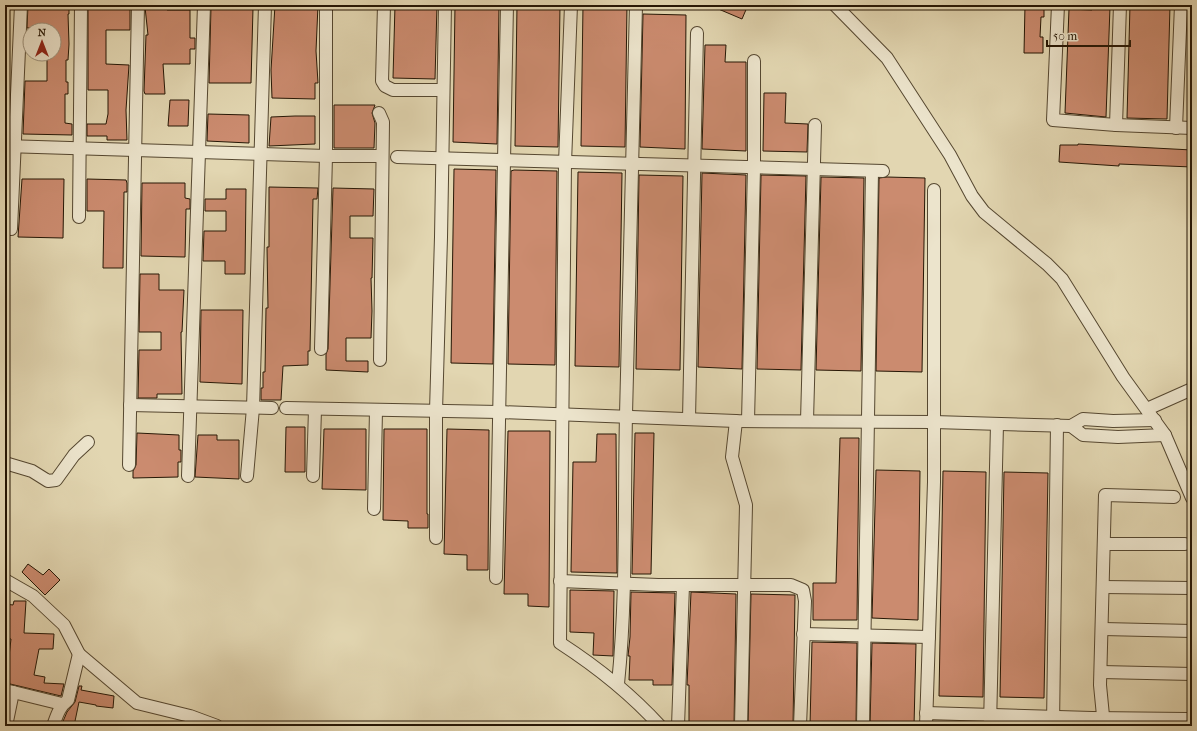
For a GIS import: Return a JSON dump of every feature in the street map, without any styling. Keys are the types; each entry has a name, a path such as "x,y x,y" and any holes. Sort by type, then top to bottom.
{"street":[{"path":"11,229 10,146 21,5"},
{"path":"79,216 81,5"},
{"path":"129,465 138,5"},
{"path":"188,476 204,5"},
{"path":"247,476 253,408 265,5"},
{"path":"321,349 326,156 326,5"},
{"path":"384,5 382,81 385,86 393,90 442,90"},
{"path":"436,538 436,411 444,5"},
{"path":"496,578 507,5"},
{"path":"571,5 565,163 560,643 618,684 660,726"},
{"path":"618,684 622,643 624,584 626,416 636,5"},
{"path":"835,5 887,58 950,155 972,196 984,212 1048,264 1062,279 1123,377 1165,435 1192,498"},
{"path":"1058,5 1053,120 1116,125 1192,128"},
{"path":"1116,125 1120,5"},
{"path":"1176,128 1180,5"},
{"path":"689,419 697,33"},
{"path":"748,421 754,168 754,61"},
{"path":"379,113 383,122 380,360"},
{"path":"807,421 814,125"},
{"path":"10,146 326,156 382,156"},
{"path":"397,157 878,171 867,422 863,726"},
{"path":"926,726 934,422 934,190"},
{"path":"1147,409 1192,389"},
{"path":"130,405 272,408"},
{"path":"286,408 499,412 736,421 934,422 1057,425 1071,426 1083,435 1118,437 1165,435"},
{"path":"313,476 315,409"},
{"path":"374,509 376,410"},
{"path":"1071,426 1083,419 1113,421 1155,420"},
{"path":"736,421 732,457 746,505 740,726"},
{"path":"991,720 997,424"},
{"path":"1054,721 1057,425"},
{"path":"5,463 32,471 48,482 56,480 74,455 88,442"},
{"path":"1104,722 1100,685 1103,629 1105,495 1174,497"},
{"path":"1104,544 1185,544"},
{"path":"5,580 34,596 64,625 79,654 137,702 190,716 217,726"},
{"path":"560,581 624,584 791,585 803,590 805,601 800,726"},
{"path":"678,726 683,585"},
{"path":"1103,587 1192,588"},
{"path":"1103,629 1192,631"},
{"path":"803,634 929,637"},
{"path":"54,726 58,711 62,704 68,700 79,654"},
{"path":"1101,672 1192,674"},
{"path":"6,726 9,691 62,704"},
{"path":"926,713 991,720 1159,723 1187,719"}],"building":[{"path":"28,5 69,5 69,44 68,60 66,60 66,82 68,82 68,94 65,94 65,123 72,124 72,135 23,134 25,81 47,81 47,62 62,62 62,22 27,22"},
{"path":"88,5 130,5 130,30 106,30 106,64 129,65 126,110 127,140 107,140 107,136 87,136 87,124 106,124 108,114 108,90 88,90"},
{"path":"275,5 318,5 316,51 318,83 315,83 315,99 272,98 271,70"},
{"path":"395,5 437,5 435,79 393,78"},
{"path":"455,5 499,5 497,144 453,142"},
{"path":"517,5 560,5 558,147 515,146"},
{"path":"583,5 627,5 625,147 581,146"},
{"path":"709,5 748,5 742,19"},
{"path":"1025,5 1044,5 1044,17 1041,17 1040,37 1043,37 1043,53 1024,53"},
{"path":"1130,5 1170,5 1167,119 1127,118"},
{"path":"1092,6 1110,7 1106,117 1065,113 1069,9 1092,10"},
{"path":"145,7 167,7 167,10 190,10 190,38 195,38 195,49 190,49 190,64 163,64 165,94 145,94 144,91 146,35 148,35"},
{"path":"211,7 253,8 251,83 209,83"},
{"path":"643,14 686,15 685,149 640,147"},
{"path":"705,45 726,45 725,62 746,62 746,151 702,149"},
{"path":"764,93 786,93 785,123 808,124 807,152 763,151"},
{"path":"170,100 189,100 188,126 168,126"},
{"path":"334,105 375,105 372,113 375,123 374,148 334,148"},
{"path":"208,114 249,115 249,143 207,141"},
{"path":"315,116 315,144 269,146 271,117"},
{"path":"1078,144 1192,150 1192,167 1119,164 1119,166 1059,162 1060,145"},
{"path":"454,169 496,170 493,364 451,363"},
{"path":"511,171 557,171 555,365 508,364"},
{"path":"578,172 622,173 619,367 575,366"},
{"path":"702,173 746,175 742,369 698,367"},
{"path":"639,175 683,176 680,370 636,369"},
{"path":"761,175 806,176 801,370 757,369"},
{"path":"821,177 864,178 861,371 816,370"},
{"path":"879,178 925,178 922,372 876,371"},
{"path":"22,179 64,179 63,238 18,237"},
{"path":"87,179 126,180 127,192 124,192 123,268 103,268 104,211 87,211"},
{"path":"142,183 185,183 185,198 190,199 190,209 186,209 185,257 141,256"},
{"path":"269,187 318,188 317,199 313,199 310,351 308,351 308,365 283,366 281,400 261,400 263,372 265,372 266,308 268,308 267,247 269,247"},
{"path":"333,188 374,189 373,216 350,216 350,238 373,238 371,338 346,338 346,361 368,361 368,372 326,370"},
{"path":"226,189 246,189 245,274 225,274 225,261 203,261 204,231 226,231 226,211 205,211 205,199 226,199"},
{"path":"140,274 159,274 159,290 184,290 181,332 182,394 157,394 157,398 138,398 139,350 161,350 161,332 139,332"},
{"path":"201,310 243,310 242,384 200,382"},
{"path":"286,427 305,427 305,472 285,472"},
{"path":"324,429 366,429 366,490 322,489"},
{"path":"384,429 427,429 428,528 408,528 408,521 383,520"},
{"path":"447,429 489,430 488,570 467,570 467,555 444,554"},
{"path":"508,431 550,431 549,607 528,606 528,594 504,594"},
{"path":"137,433 179,435 181,462 178,462 178,477 133,478 133,471 136,465"},
{"path":"635,433 654,433 651,574 632,574"},
{"path":"597,434 616,434 617,573 571,572 573,462 596,462"},
{"path":"198,435 217,435 217,440 239,440 239,479 195,477"},
{"path":"840,438 859,438 857,620 813,620 813,583 836,583"},
{"path":"876,470 920,471 918,620 872,618"},
{"path":"943,471 986,472 983,697 939,696"},
{"path":"1004,472 1048,473 1044,698 1000,697"},
{"path":"28,564 43,575 49,569 60,580 45,595 22,572"},
{"path":"570,590 614,591 613,656 593,655 594,633 570,632"},
{"path":"631,592 675,593 672,685 653,685 653,680 629,680 630,656 628,656"},
{"path":"691,592 736,594 734,726 689,725 689,685 687,685"},
{"path":"751,594 795,595 793,726 748,726"},
{"path":"14,601 26,601 24,633 54,634 53,649 39,649 34,675 45,677 44,683 64,684 61,696 6,683 11,639 5,638 5,604 13,605"},
{"path":"812,642 857,643 856,726 810,726"},
{"path":"872,643 916,644 914,726 870,726"},
{"path":"79,686 82,686 81,690 114,696 113,708 79,702 74,726 61,726 67,712 75,702"}]}
